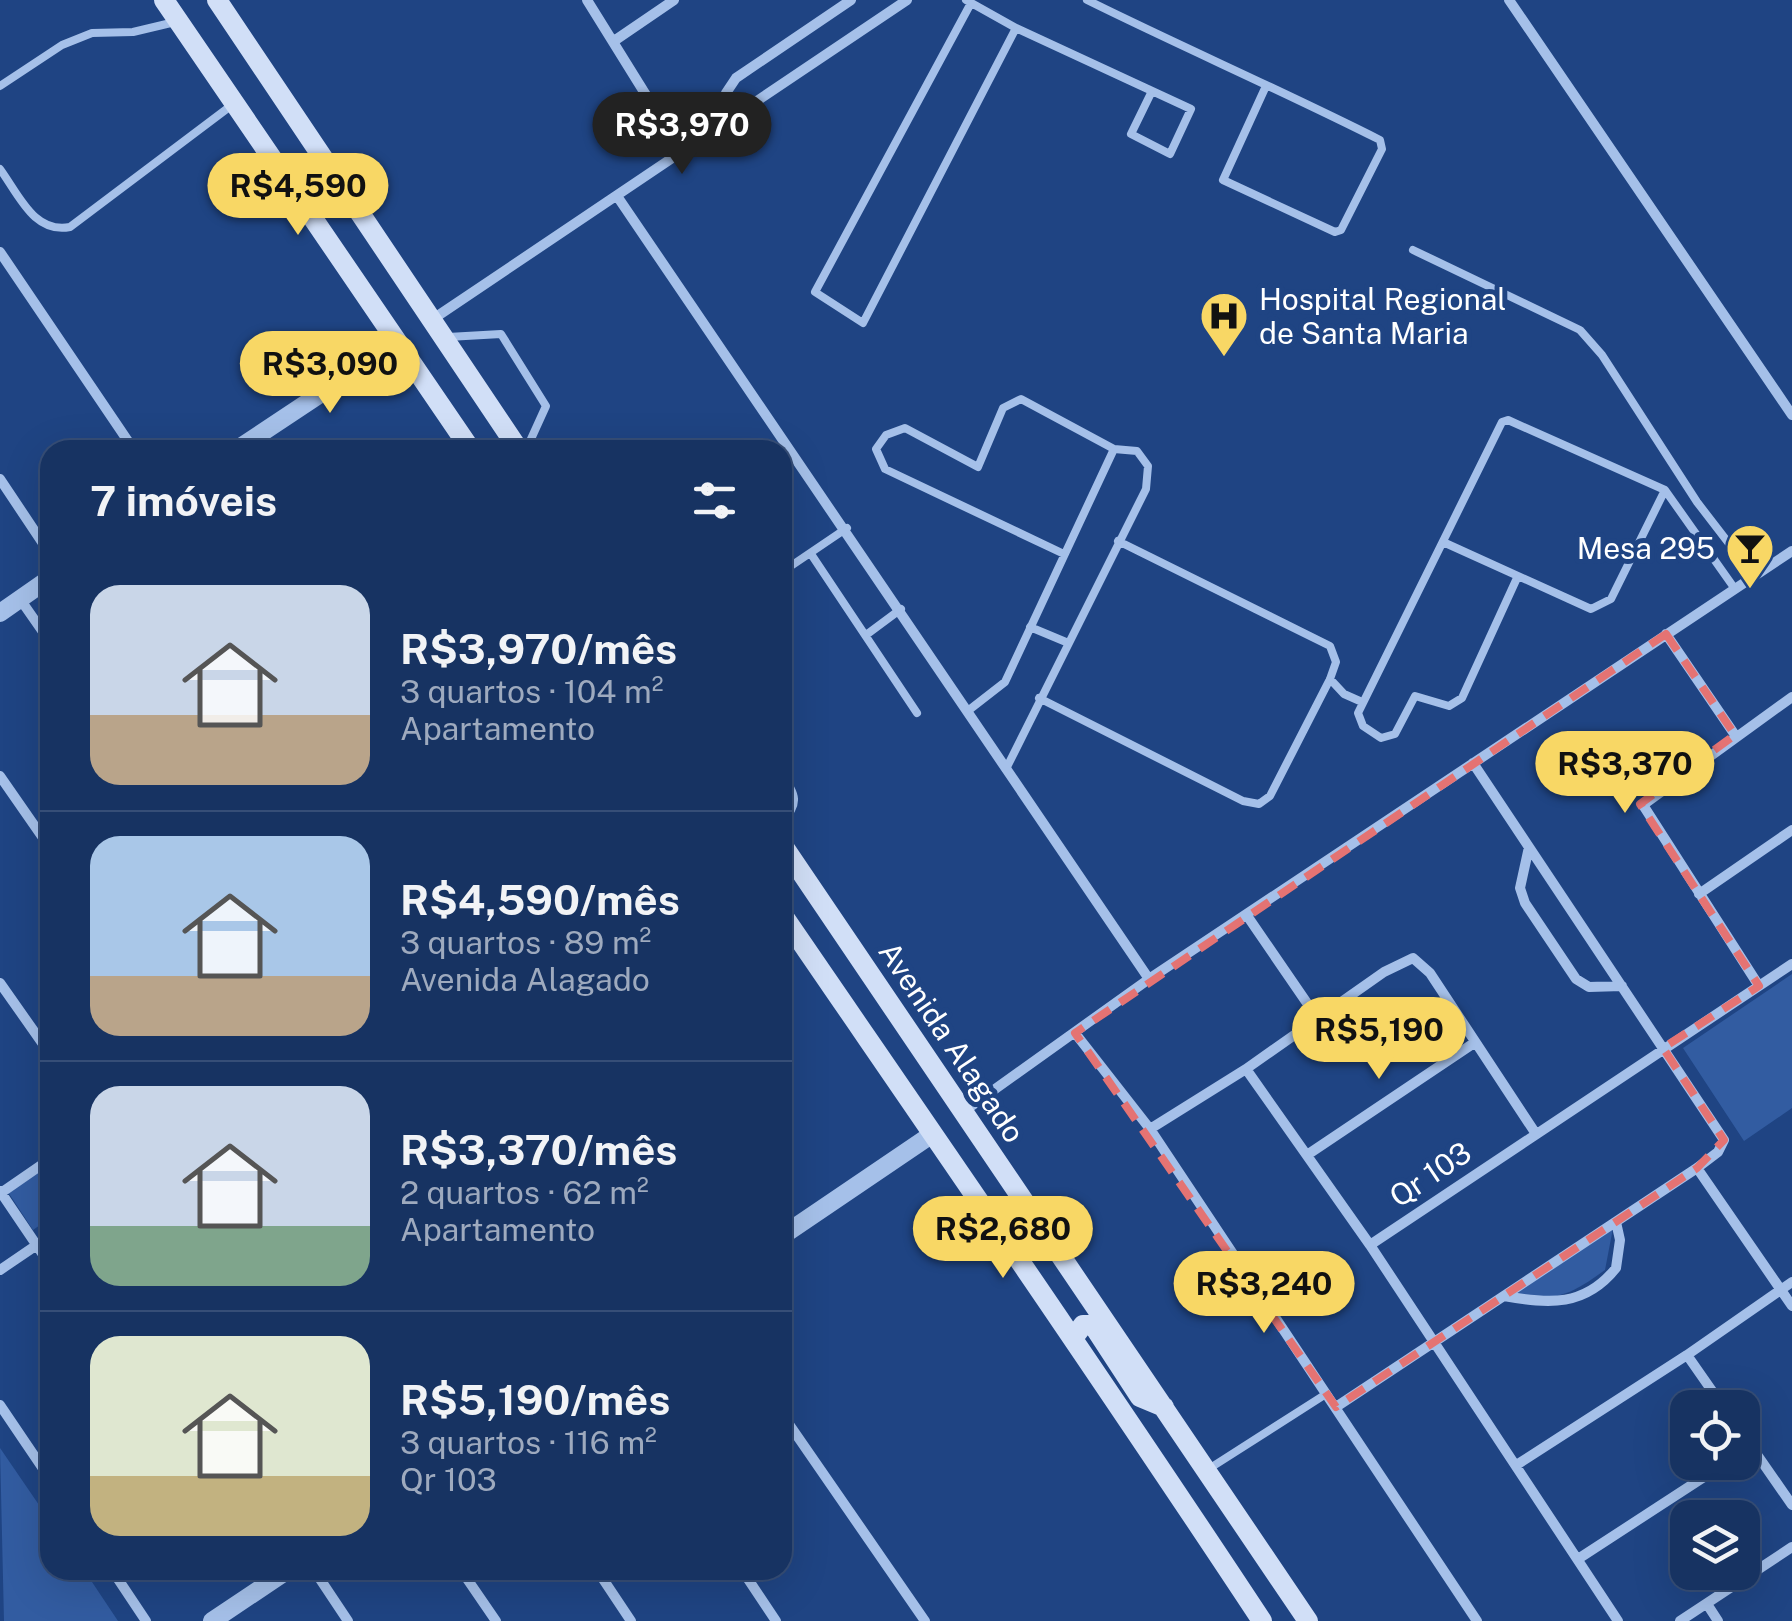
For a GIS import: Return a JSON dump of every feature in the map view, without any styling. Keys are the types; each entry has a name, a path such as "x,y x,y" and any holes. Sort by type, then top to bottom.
{"main road":[{"path":"164,0 464,440"},
{"path":"217,0 512,440"},
{"path":"438,402 460,420 473,440"},
{"name":"Avenida Alagado","path":"792,859 1308,1621"},
{"path":"792,929 978,1204 1074,1337 1262,1621"},
{"path":"978,1204 1007,1232 1058,1304 1080,1289"},
{"path":"1074,1337 1083,1325 1093,1325 1140,1397 1166,1408"}],"street":[{"path":"587,0 682,153"},
{"path":"614,42 674,0"},
{"path":"722,128 726,93 736,78 852,0"},
{"path":"439,328 617,196 907,0"},
{"path":"1509,0 1792,415"},
{"path":"617,196 786,440"},
{"path":"0,252 127,440"},
{"path":"251,440 397,343"},
{"path":"792,449 1149,980"},
{"path":"0,479 40,539"},
{"path":"964,1112 1149,980 1792,551"},
{"path":"0,613 40,585"},
{"path":"20,599 40,628"},
{"path":"1666,634 1735,735"},
{"path":"1758,986 1643,805 1792,697"},
{"path":"1336,1407 1697,1168 1718,1152 1723,1134 1473,763"},
{"path":"0,776 40,834"},
{"path":"1699,894 1792,830"},
{"path":"1529,848 1520,888 1525,902 1576,979 1590,987 1622,986"},
{"path":"1248,916 1318,1019"},
{"path":"1150,1128 1246,1069 1384,972 1414,958 1430,972 1536,1134"},
{"name":"Qr 103","path":"1246,1069 1370,1245 1792,964"},
{"path":"0,983 40,1040"},
{"path":"1076,1032 1150,1128 1477,1621"},
{"path":"1307,1154 1474,1043"},
{"path":"792,1229 931,1134"},
{"path":"40,1166 1,1192 40,1249"},
{"path":"1697,1168 1792,1306"},
{"path":"1504,1296 1559,1303 1583,1296 1616,1268 1620,1240 1616,1222"},
{"path":"0,1270 40,1243"},
{"path":"1370,1245 1618,1621"},
{"path":"1518,1464 1792,1282"},
{"path":"1687,1355 1711,1390"},
{"path":"0,1405 40,1463"},
{"path":"792,1428 925,1621"},
{"path":"1760,1465 1792,1505"},
{"path":"1578,1559 1699,1480"},
{"path":"1680,1621 1792,1547"},
{"path":"119,1580 146,1621"},
{"path":"212,1621 258,1580"},
{"path":"321,1580 348,1621"},
{"path":"469,1580 496,1621"},
{"path":"604,1580 631,1621"},
{"path":"749,1580 776,1621"},
{"path":"1706,1604 1718,1621"}],"lane":[{"path":"1087,0 1380,140 1382,149 1341,230 1335,232 1223,180 1266,86"},
{"path":"1016,28 863,322 814,292 969,2 1016,28 1191,109 1170,154 1130,134 1152,92"},
{"path":"0,86 62,46 92,32 133,32 179,21"},
{"path":"0,169 40,225 56,230 70,226 236,102"},
{"path":"1413,250 1580,330 1602,355 1698,502 1754,576"},
{"path":"439,328 501,334 546,406 531,440"},
{"path":"1006,769 1150,476 1145,458 1137,451 1114,449 1021,399 1003,408 978,466 905,428 886,435 876,449 885,469 1064,554"},
{"path":"1517,578 1462,698 1448,706 1415,696 1399,728 1388,738 1363,726 1358,713 1362,702 1498,426 1508,420 1665,490 1735,589"},
{"path":"969,710 1005,682 1114,449"},
{"path":"1443,542 1590,609 1602,607 1610,599 1665,490"},
{"path":"792,566 847,528"},
{"path":"1039,698 1243,801 1259,804 1270,796 1330,679 1336,662 1330,646 1118,540"},
{"path":"811,554 917,713"},
{"path":"866,635 902,610"},
{"path":"1030,628 1066,642"},
{"path":"1330,679 1344,694 1362,702"},
{"path":"792,789 796,795 792,812"},
{"path":"1207,1470 1326,1394"}],"highlighted area":[{"path":"1666,634 1735,735 1640,804 1759,986 1663,1048 1724,1140 1697,1168 1336,1407 1075,1033"}],"shaded area":[{"path":"1792,974 1792,1108 1744,1141 1683,1048"},
{"path":"40,1170 40,1225 33,1230 8,1192"},
{"path":"1613,1228 1605,1270 1594,1278 1553,1297 1515,1293"},
{"path":"0,1448 40,1506 40,1580 91,1580 118,1621 4,1621"}],"place":[{"name":"Hospital Regional de Santa Maria","path":"1224,358"},
{"name":"Mesa 295","path":"1750,590"}]}
